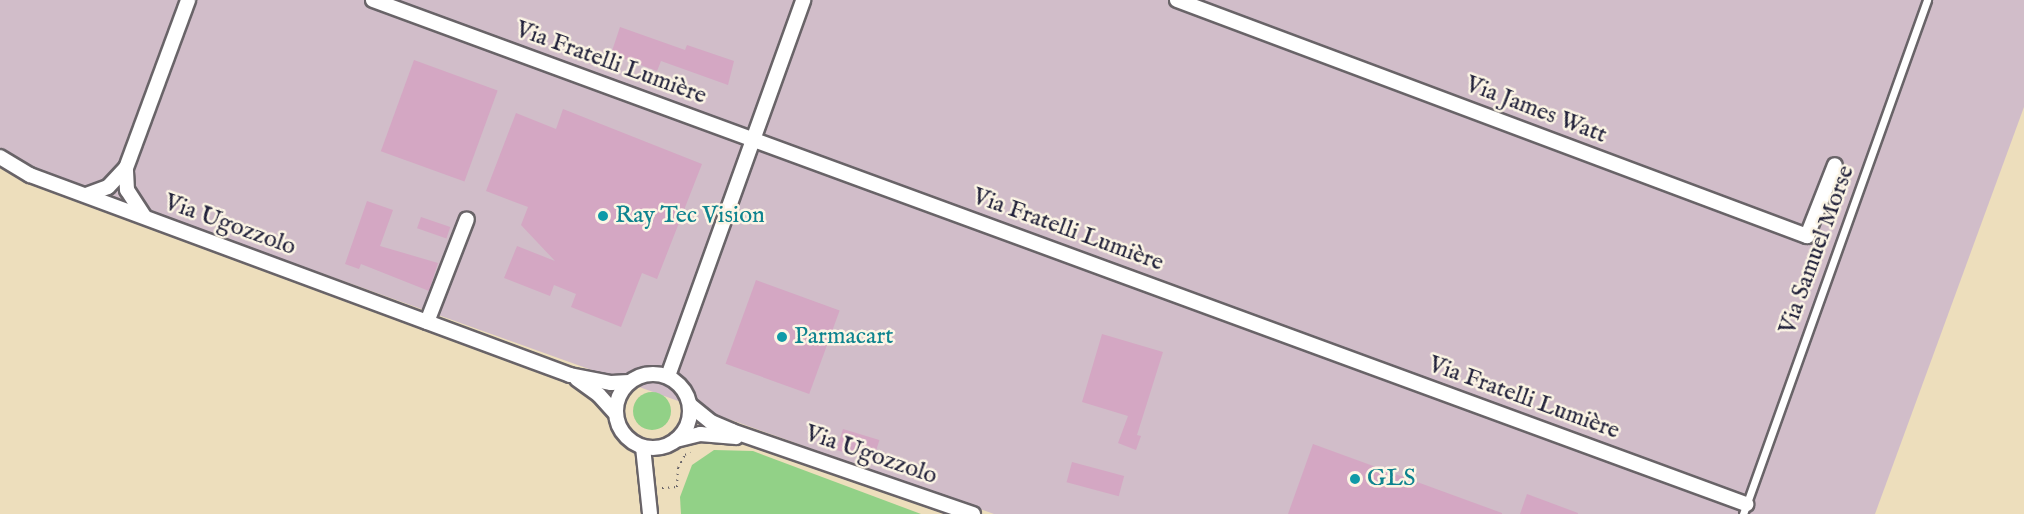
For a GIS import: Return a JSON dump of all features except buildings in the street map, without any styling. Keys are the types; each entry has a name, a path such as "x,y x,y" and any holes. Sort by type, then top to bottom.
{"street":[{"path":"144,216 127,190 126,168 188,0"},
{"name":"Via Fratelli Lumière","path":"373,0 752,138 1744,509"},
{"path":"668,376 803,0"},
{"name":"Via James Watt","path":"1177,0 1807,236 1835,165"},
{"name":"Via Ugozzolo","path":"0,157 18,170 570,375 611,383 628,382"},
{"path":"86,195 108,187 126,168"},
{"name":"Via Ugozzolo","path":"0,169 18,170"},
{"path":"427,321 467,219"},
{"path":"647,374 668,376 682,388 690,405 684,430 676,440 666,446 643,447 624,435 616,414 621,391 628,382 647,374"},
{"name":"Via Ugozzolo","path":"570,375 599,395 616,414"},
{"name":"Via Ugozzolo","path":"690,405 711,422 753,439 973,514"},
{"name":"Via Ugozzolo","path":"676,440 700,434 753,439"},
{"path":"643,447 650,514"}],"lane":[{"name":"Via Samuel Morse","path":"1744,509 1928,0"}],"path":[{"path":"648,489 677,487 678,468 685,455 698,448"}],"shaded area":[{"path":"0,0 2024,0 2024,107 1875,514 994,514 0,158"}],"green space":[{"path":"652,392 666,397 671,411 666,425 652,430 638,425 633,411 638,397"},
{"path":"714,450 753,451 921,514 681,514 680,497 692,465"}],"place":[{"name":"Ray Tec Vision","path":"603,216"},
{"name":"Parmacart","path":"782,337"},
{"name":"GLS","path":"1355,479"}]}
